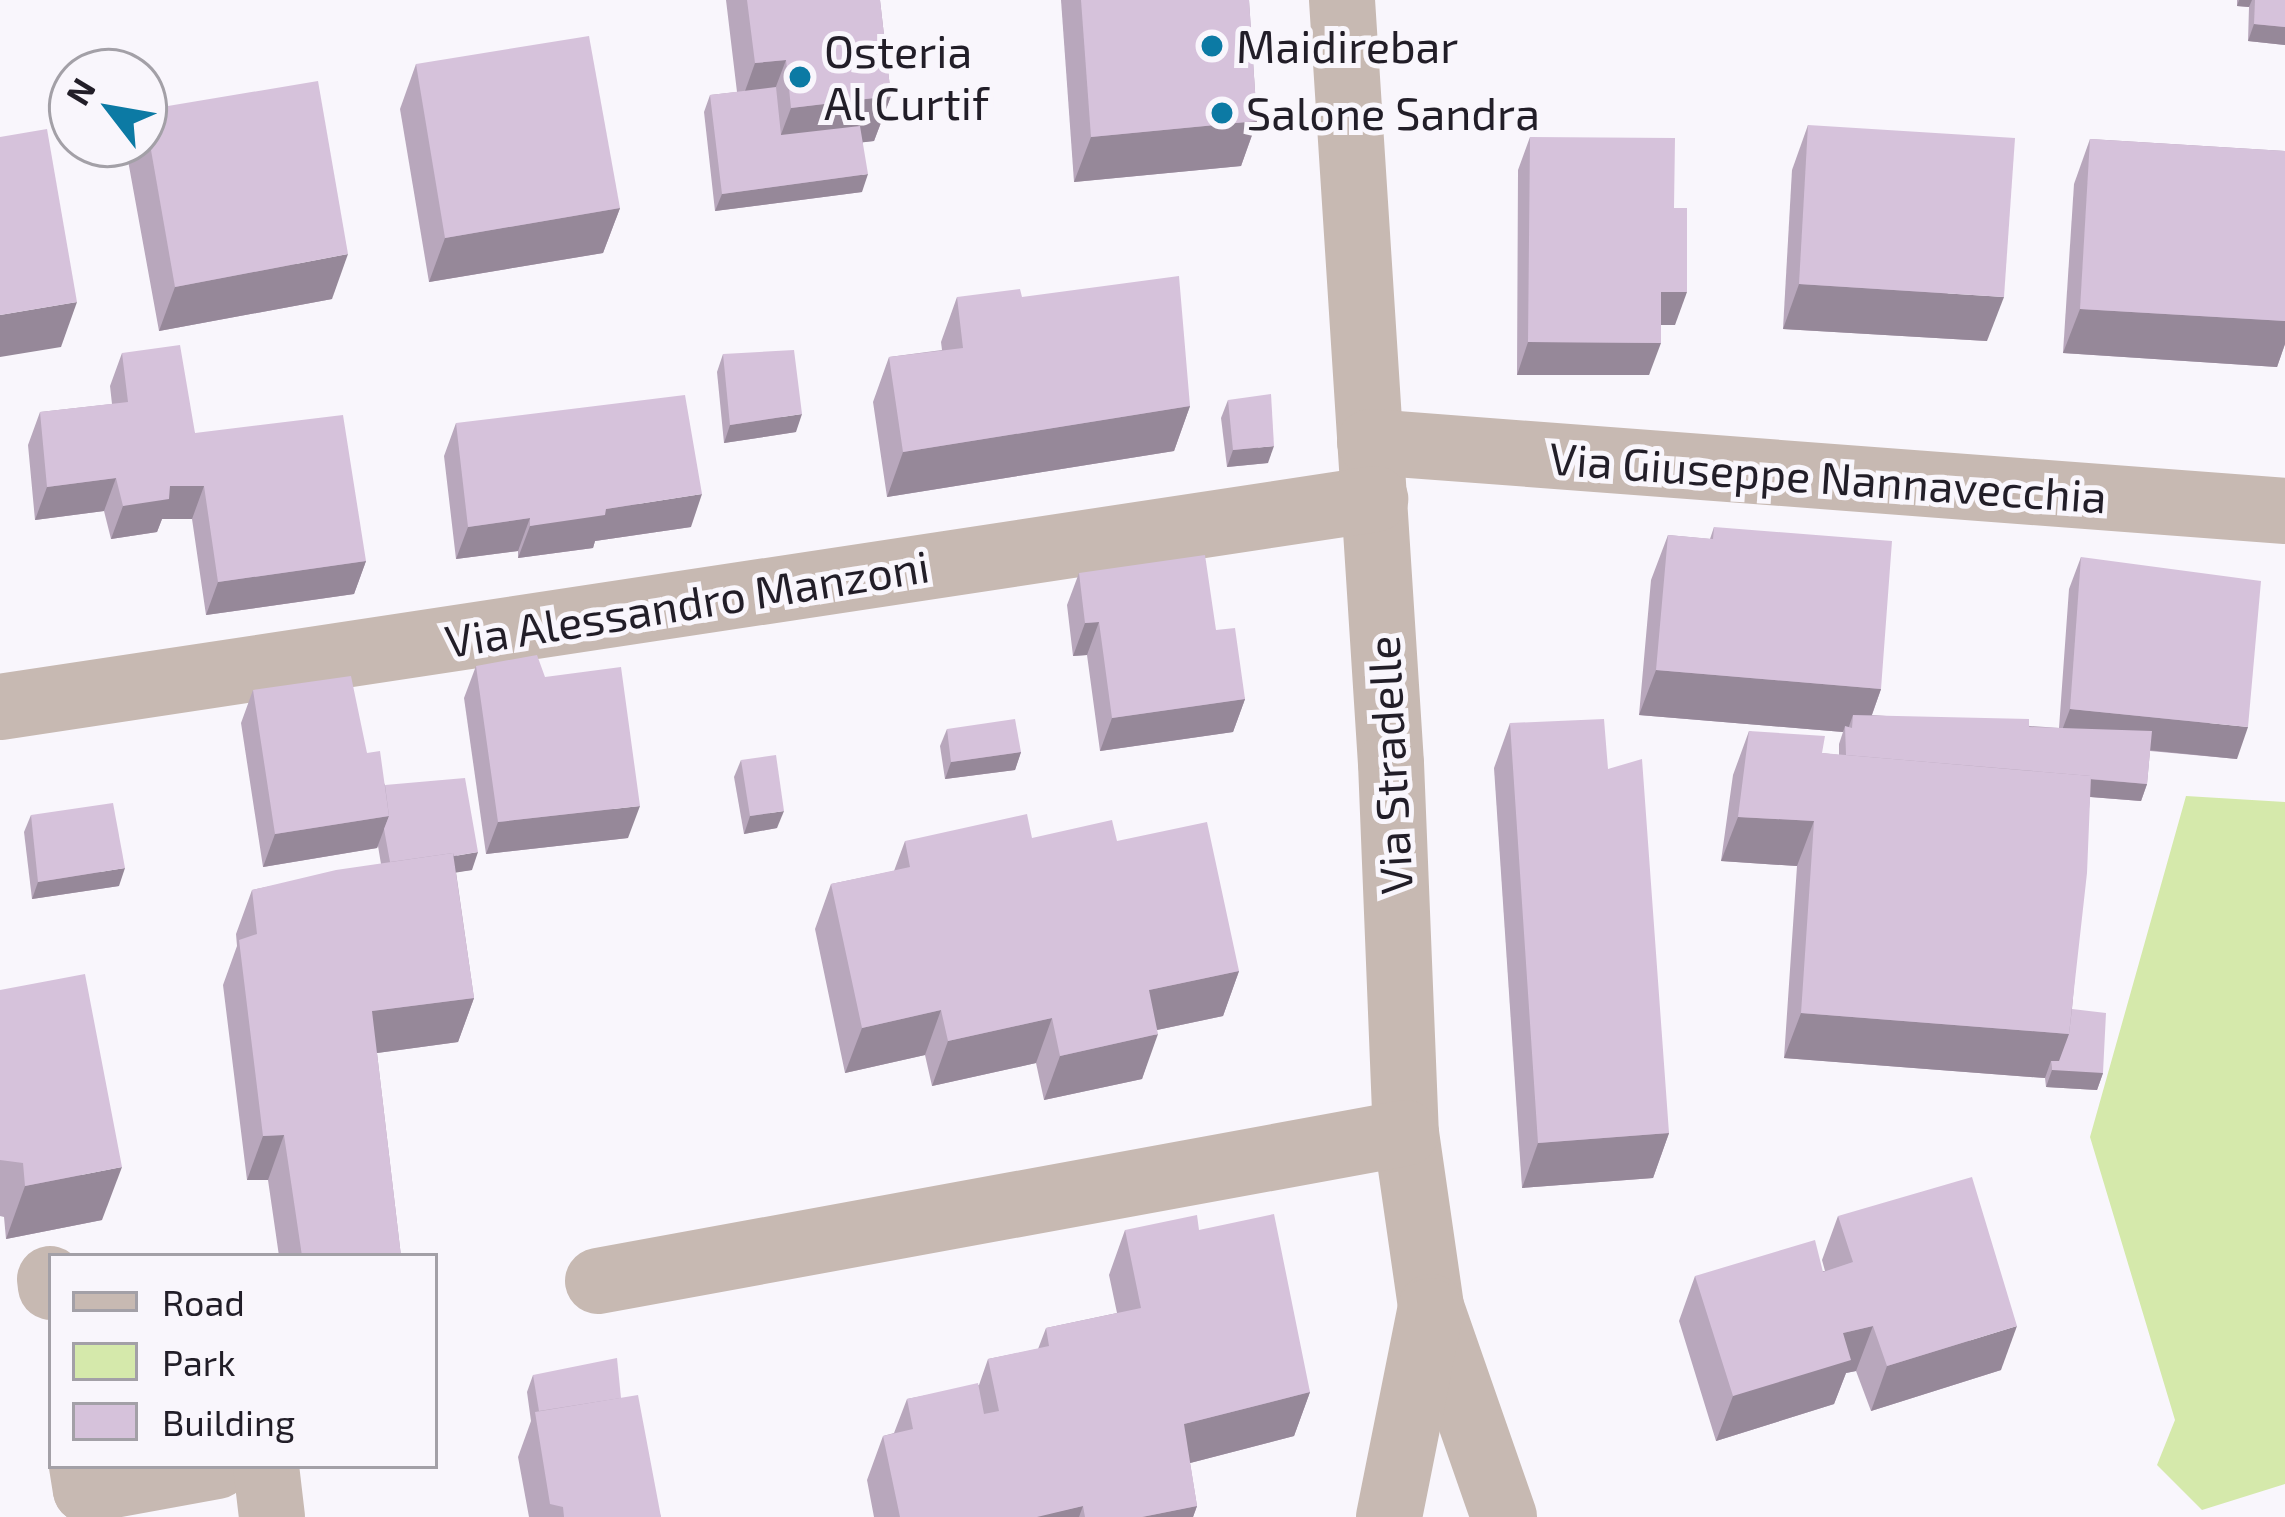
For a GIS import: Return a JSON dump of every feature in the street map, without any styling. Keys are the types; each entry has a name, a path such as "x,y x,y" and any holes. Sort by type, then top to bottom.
{"street":[{"name":"Via Stradelle","path":"1342,0 1406,1133 1431,1307 1504,1517"},
{"name":"Via Giuseppe Nannavecchia","path":"1372,470 2285,511"},
{"name":"Via Alessandro Manzoni","path":"0,707 1372,470"},
{"path":"598,1281 1406,1133"},
{"path":"1390,1517 1431,1307"},
{"path":"82,1469 86,1490 201,1469"},
{"path":"266,1469 272,1517"}],"green space":[{"path":"2186,796 2285,802 2285,1484 2202,1510 2157,1465 2175,1420 2090,1137"}],"building":[{"path":"747,0 880,0 891,96 791,108 786,60 755,63"},
{"path":"1081,0 1249,0 1257,121 1091,137"},
{"path":"2255,0 2285,0 2285,27 2254,24"},
{"path":"589,36 620,208 445,238 416,64"},
{"path":"318,81 348,254 175,287 154,168 168,168 168,106"},
{"path":"776,87 781,135 860,126 868,174 722,194 710,95"},
{"path":"1808,125 2015,138 2004,297 1799,284"},
{"path":"47,129 48,168 54,168 77,302 0,315 0,137"},
{"path":"1530,137 1675,138 1674,208 1687,208 1687,292 1661,292 1661,343 1528,342"},
{"path":"2090,139 2285,151 2285,321 2080,309"},
{"path":"1179,276 1190,406 903,452 889,357 963,348 957,297 1020,289 1022,297"},
{"path":"180,345 195,433 343,415 366,561 218,582 204,486 170,486 169,499 123,506 116,478 47,487 40,412 128,402 122,353"},
{"path":"794,350 802,414 730,425 723,354"},
{"path":"1271,394 1274,446 1233,450 1228,400"},
{"path":"685,395 702,494 530,526 530,518 468,527 456,423"},
{"path":"1714,527 1892,541 1881,689 1656,670 1668,535 1713,539"},
{"path":"1205,555 1216,630 1235,628 1245,699 1112,718 1099,622 1085,623 1079,573"},
{"path":"2081,557 2261,581 2248,727 2070,709"},
{"path":"537,655 545,677 621,667 640,806 498,822 476,666"},
{"path":"351,676 367,753 380,751 389,816 275,834 253,690"},
{"path":"1853,715 2029,719 2029,727 2152,731 2147,784 1846,755 1845,726 1852,728"},
{"path":"1015,719 1021,752 951,762 947,729"},
{"path":"1604,719 1608,769 1642,759 1669,1133 1538,1143 1510,723"},
{"path":"1749,731 1825,736 1822,753 2091,776 2087,873 2069,1034 1801,1013 1814,821 1738,817"},
{"path":"776,755 784,811 750,816 741,760"},
{"path":"465,778 478,852 390,862 384,829 389,816 385,785"},
{"path":"113,803 125,868 38,882 31,815"},
{"path":"1027,814 1032,838 1112,820 1117,841 1207,822 1239,971 1149,990 1158,1034 1060,1056 1052,1018 948,1041 941,1010 862,1028 831,884 910,867 905,841"},
{"path":"453,853 474,998 372,1011 401,1253 302,1253 284,1135 263,1136 239,940 257,934 252,890 336,870"},
{"path":"85,974 122,1167 25,1186 23,1163 0,1160 0,990"},
{"path":"2072,1009 2106,1013 2103,1073 2052,1070 2051,1061 2059,1061 2069,1034"},
{"path":"1972,1177 2017,1326 1887,1366 1873,1326 1843,1333 1851,1360 1733,1396 1695,1276 1815,1240 1823,1272 1853,1262 1838,1216"},
{"path":"1274,1214 1310,1392 1184,1424 1197,1506 1142,1517 1085,1517 1083,1506 1037,1517 900,1517 883,1436 913,1429 907,1399 978,1383 984,1414 999,1411 988,1359 1049,1346 1046,1328 1141,1308 1125,1230 1197,1215 1199,1230"},
{"path":"617,1358 621,1398 539,1411 533,1375"},
{"path":"638,1395 661,1517 564,1517 563,1507 550,1504 535,1412"}],"place":[{"name":"Maidirebar","path":"1212,46"},
{"name":"Osteria Al Curtif","path":"800,77"},
{"name":"Salone Sandra","path":"1222,113"}]}
